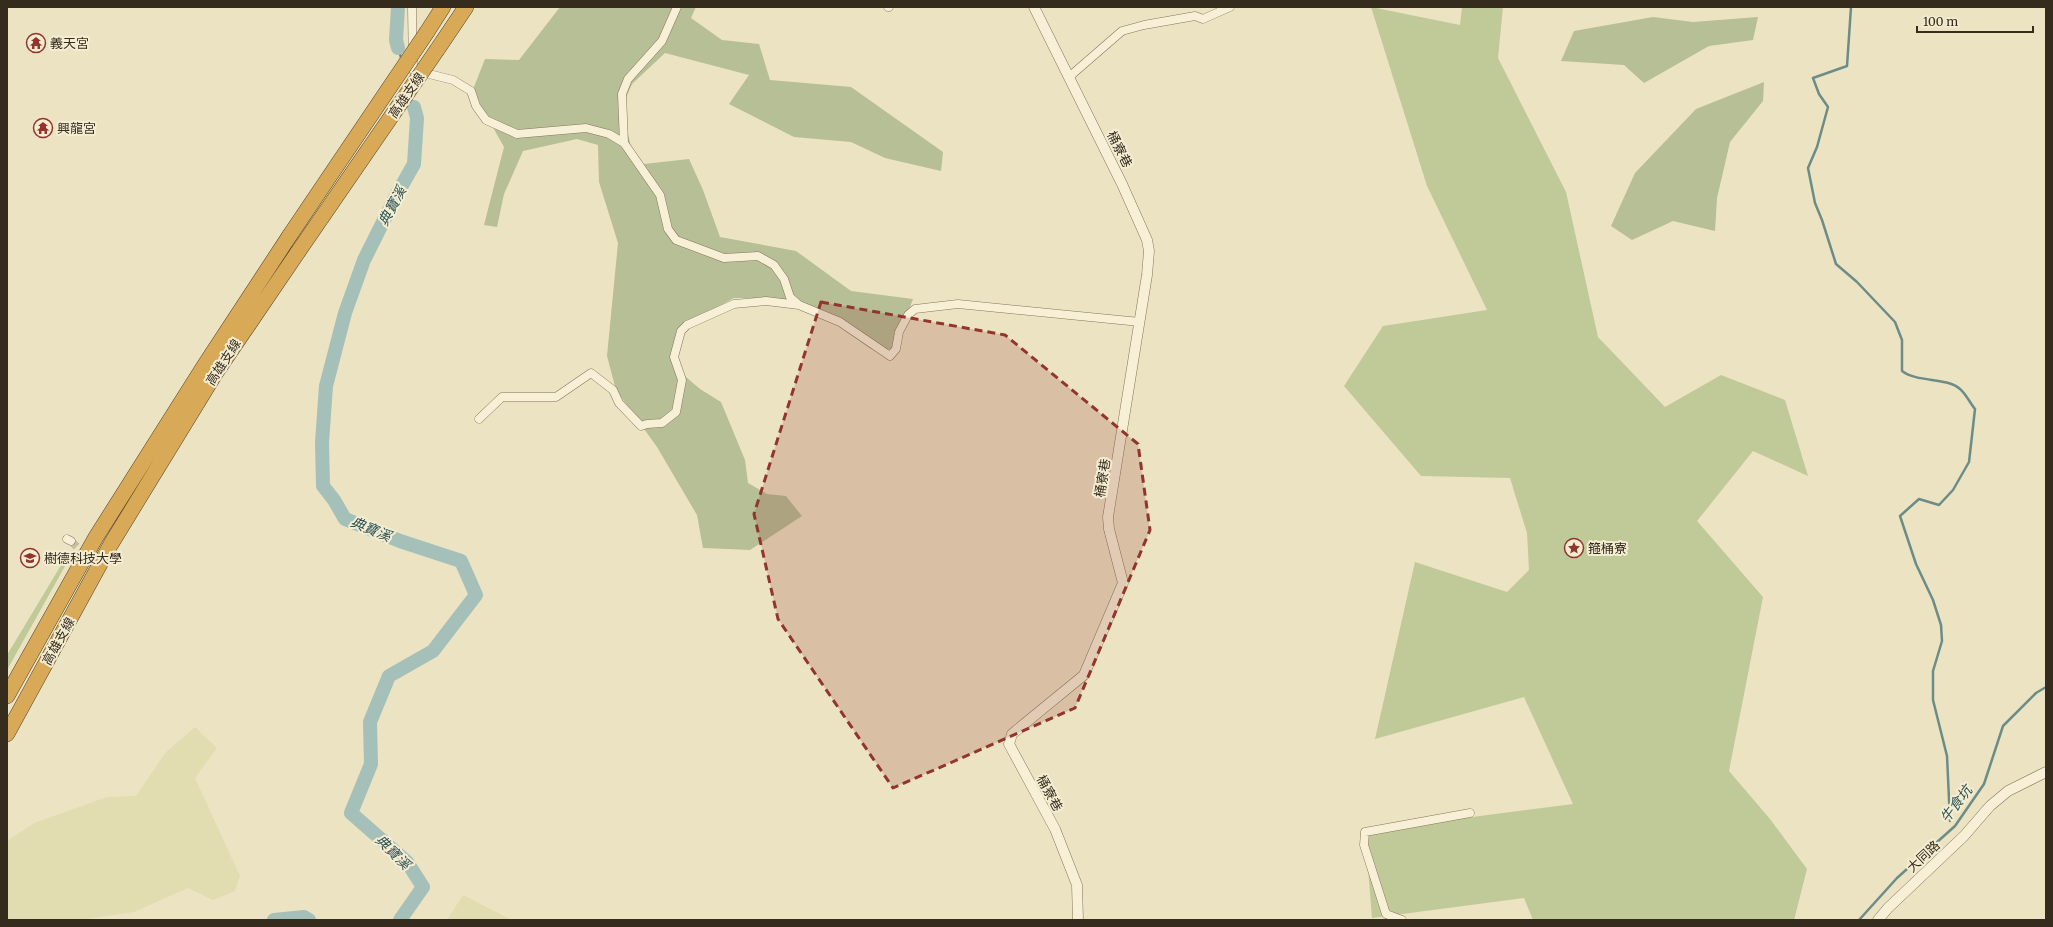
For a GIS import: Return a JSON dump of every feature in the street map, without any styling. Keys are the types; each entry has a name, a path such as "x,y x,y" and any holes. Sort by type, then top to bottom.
{"highway":[{"name":"高雄支線","path":"7,696 96,537 206,363 443,7"},
{"name":"高雄支線","path":"7,734 115,537 215,374 466,7"}],"street":[{"path":"412,7 413,70 453,80 471,91 476,106 486,120 517,134 586,128 609,134 624,142 660,195 668,229 676,240 724,258 758,256 774,265 784,279 790,297 799,305"},
{"path":"624,142 622,94 628,79 662,41 676,7"},
{"name":"桶寮巷","path":"1034,7 1122,184 1147,240 1149,251 1140,322 1108,517 1109,529 1123,583 1084,675 1012,734 1009,744 1055,829 1072,871 1077,885 1078,920"},
{"path":"1069,77 1122,31 1144,25 1195,16 1203,19 1230,7"},
{"path":"479,419 502,397 556,397 591,373 613,390 619,403 641,426 662,423 676,412 682,380 674,357 681,331 687,325 734,304 766,301 799,305 840,322 890,356 896,349 899,332 908,315 915,309 958,304 1140,322"},
{"name":"大同路","path":"1878,920 1888,908 1964,836 1990,806 2008,790 2046,772"},
{"path":"1402,920 1386,914 1364,845 1365,832 1470,813"}],"highlighted area":[{"path":"821,302 1005,335 1138,444 1150,530 1075,708 893,788 778,619 754,514"}],"shaded area":[{"path":"195,727 217,748 195,778 240,876 235,891 213,900 188,888 134,912 79,920 7,920 7,841 34,823 107,797 136,796 166,752"},
{"path":"463,895 510,919 447,920"}],"green space":[{"path":"560,7 696,7 691,18 722,40 759,44 770,80 851,87 943,152 941,171 885,158 851,142 794,137 729,104 749,75 665,53 632,84 622,107 635,165 689,159 703,190 720,237 796,251 851,291 913,299 895,349 871,349 834,323 774,298 734,298 698,317 678,336 674,367 700,389 721,402 745,460 748,483 767,494 786,496 802,516 750,550 703,548 697,515 657,447 616,390 607,356 618,243 599,182 598,145 577,139 523,151 504,194 497,227 484,225 504,147 481,106 474,87 485,59 519,60"},
{"path":"1371,7 1460,25 1462,7 1503,7 1498,58 1566,192 1598,337 1665,407 1721,375 1785,400 1808,476 1753,451 1697,521 1763,597 1729,771 1770,819 1807,869 1794,920 1533,920 1524,898 1372,918 1365,831 1573,804 1524,697 1375,739 1415,562 1507,592 1529,570 1527,533 1510,478 1421,476 1344,386 1383,326 1487,310 1427,186"},
{"path":"1653,17 1693,22 1758,17 1753,40 1709,46 1644,83 1624,65 1561,61 1574,31"},
{"path":"1764,82 1763,101 1730,142 1717,198 1715,231 1673,221 1632,240 1611,226 1635,173 1696,109"},
{"path":"69,559 7,670 7,655 63,562"}],"waterway":[{"name":"典寶溪","path":"398,7 396,40 398,48"},
{"path":"1851,7 1847,66 1813,78 1819,94 1828,107 1817,147 1808,168 1815,203 1836,264 1857,282 1895,322 1902,340 1902,371 1916,377 1954,385 1962,391 1975,409 1969,462 1953,490 1939,505 1919,499 1900,516 1916,564 1933,600 1941,625 1942,641 1933,671 1933,700 1947,756 1950,821"},
{"name":"典寶溪","path":"398,48 402,61"},
{"name":"典寶溪","path":"411,97 414,107"},
{"name":"典寶溪","path":"400,920 423,887 407,862 351,813 371,764 370,722 389,676 433,651 476,595 461,561 400,541 345,519 334,500 323,486 322,442 326,386 345,313 364,260 397,194 414,164 417,118 414,107"},
{"name":"牛食坑","path":"1859,920 1897,878 1955,826 1984,784 2003,726 2036,693 2046,687"},
{"name":"典寶溪","path":"274,920 304,917 309,920"}],"tunnel":[{"path":"71,541 105,575"}],"place":[{"name":"義天宮","path":"36,43"},
{"name":"興龍宮","path":"43,128"},
{"name":"箍桶寮","path":"1574,548"},
{"name":"樹德科技大學","path":"30,558"}]}
